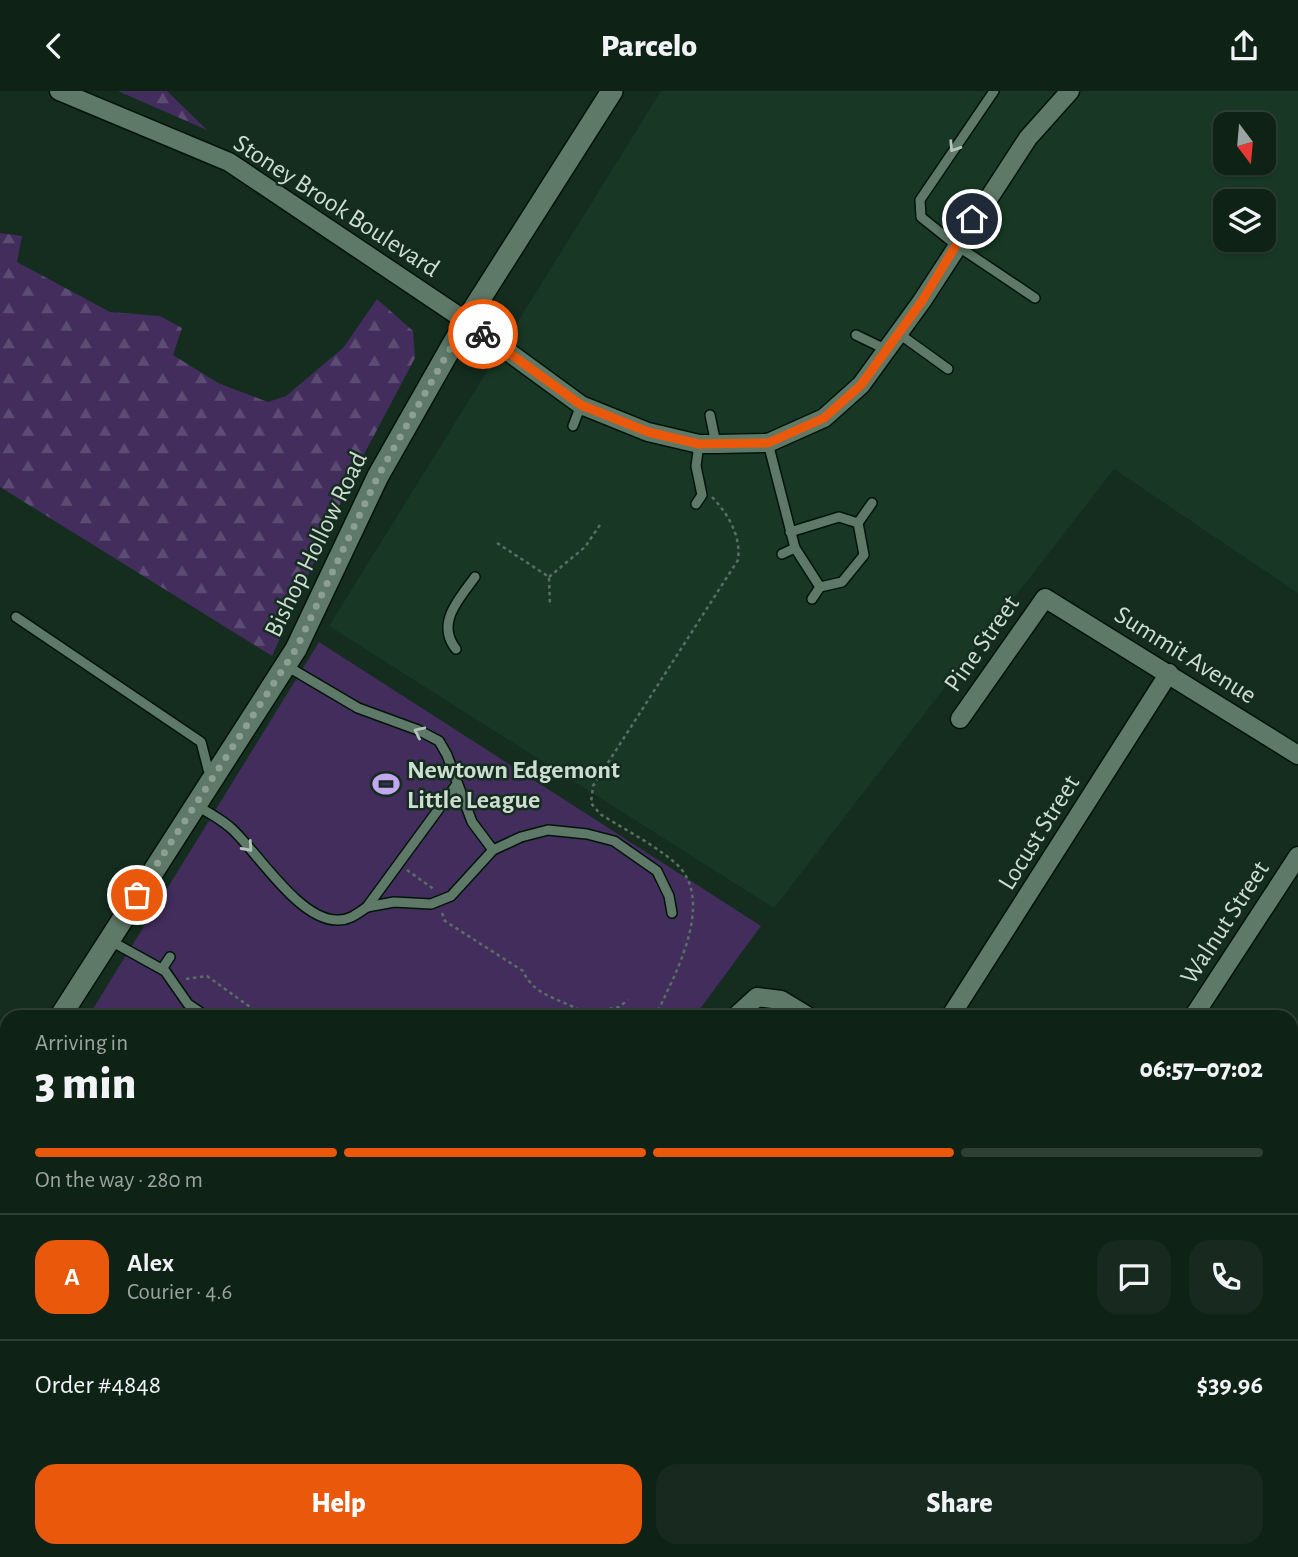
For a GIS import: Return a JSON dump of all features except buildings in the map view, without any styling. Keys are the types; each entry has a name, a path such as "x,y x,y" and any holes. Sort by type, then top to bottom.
{"street":[{"name":"Stoney Brook Boulevard","path":"59,91 229,162 466,321 581,405 648,432 707,444 768,443"},
{"name":"Bishop Hollow Road","path":"64,1010 285,666 378,476 466,321 612,91"},
{"path":"768,443 824,418 861,385 1028,138 1070,91"},
{"name":"Summit Avenue","path":"1045,598 1298,755"},
{"name":"Pine Street","path":"960,719 1045,598"},
{"name":"Locust Street","path":"954,1010 1169,673"},
{"name":"Walnut Street","path":"1198,1010 1298,856"},
{"path":"743,1010 757,997 781,1000 797,1010"}],"lane":[{"path":"994,91 920,200 921,217 956,245 1035,298"},
{"path":"898,333 948,369"},
{"path":"856,335 887,349"},
{"path":"573,426 581,405"},
{"path":"696,504 702,495 696,466 707,444 710,415"},
{"path":"768,443 795,548 820,587"},
{"path":"812,599 820,587 842,582 864,555 858,523 872,503"},
{"path":"790,532 839,517 858,523"},
{"path":"782,554 795,548"},
{"path":"456,649 447,630 450,613 475,577"},
{"path":"16,617 201,742 208,769 214,776"},
{"path":"285,666 358,708 418,730 439,741 472,822 493,850"},
{"path":"195,805 232,829 287,890 318,915 337,921 355,916 366,907 457,784"},
{"path":"366,907 394,902 438,901 452,896 493,850 521,837 548,830 587,834 614,841 657,871 669,895 672,913"},
{"path":"108,940 162,969 172,981 186,1008 191,1010"},
{"path":"162,969 170,957"}],"path":[{"path":"658,1010 693,927 693,904 686,877 675,862 600,814 591,803 593,786 599,775 738,561 740,547 733,527 713,497 702,495"},
{"path":"549,577 585,547 600,525"},
{"path":"497,543 549,577"},
{"path":"549,577 550,606"},
{"path":"398,864 436,891 445,921 523,971 529,985 576,1010"},
{"path":"172,981 207,976 254,1010"},
{"path":"605,1010 619,1007 628,1000"}],"shaded area":[{"path":"661,91 1298,91 1298,593 1114,469 774,908 329,626"}],"green space":[{"path":"118,91 167,91 207,130"},
{"path":"0,233 22,236 17,262 110,312 160,316 182,328 173,355 218,383 268,402 286,396 343,348 377,299 413,331 415,358 353,475 272,656 0,487"},
{"name":"Newtown Edgemont Little League","path":"319,642 761,926 699,1010 92,1010"}],"way so far":[{"path":"137,895 296,649 378,476 466,321 483,334"}],"place":[{"name":"Newtown Edgemont Little League","path":"386,784"}],"route":[{"path":"483,334 581,405 648,432 699,444 768,443 824,418 861,385 922,301 972,219"}]}
